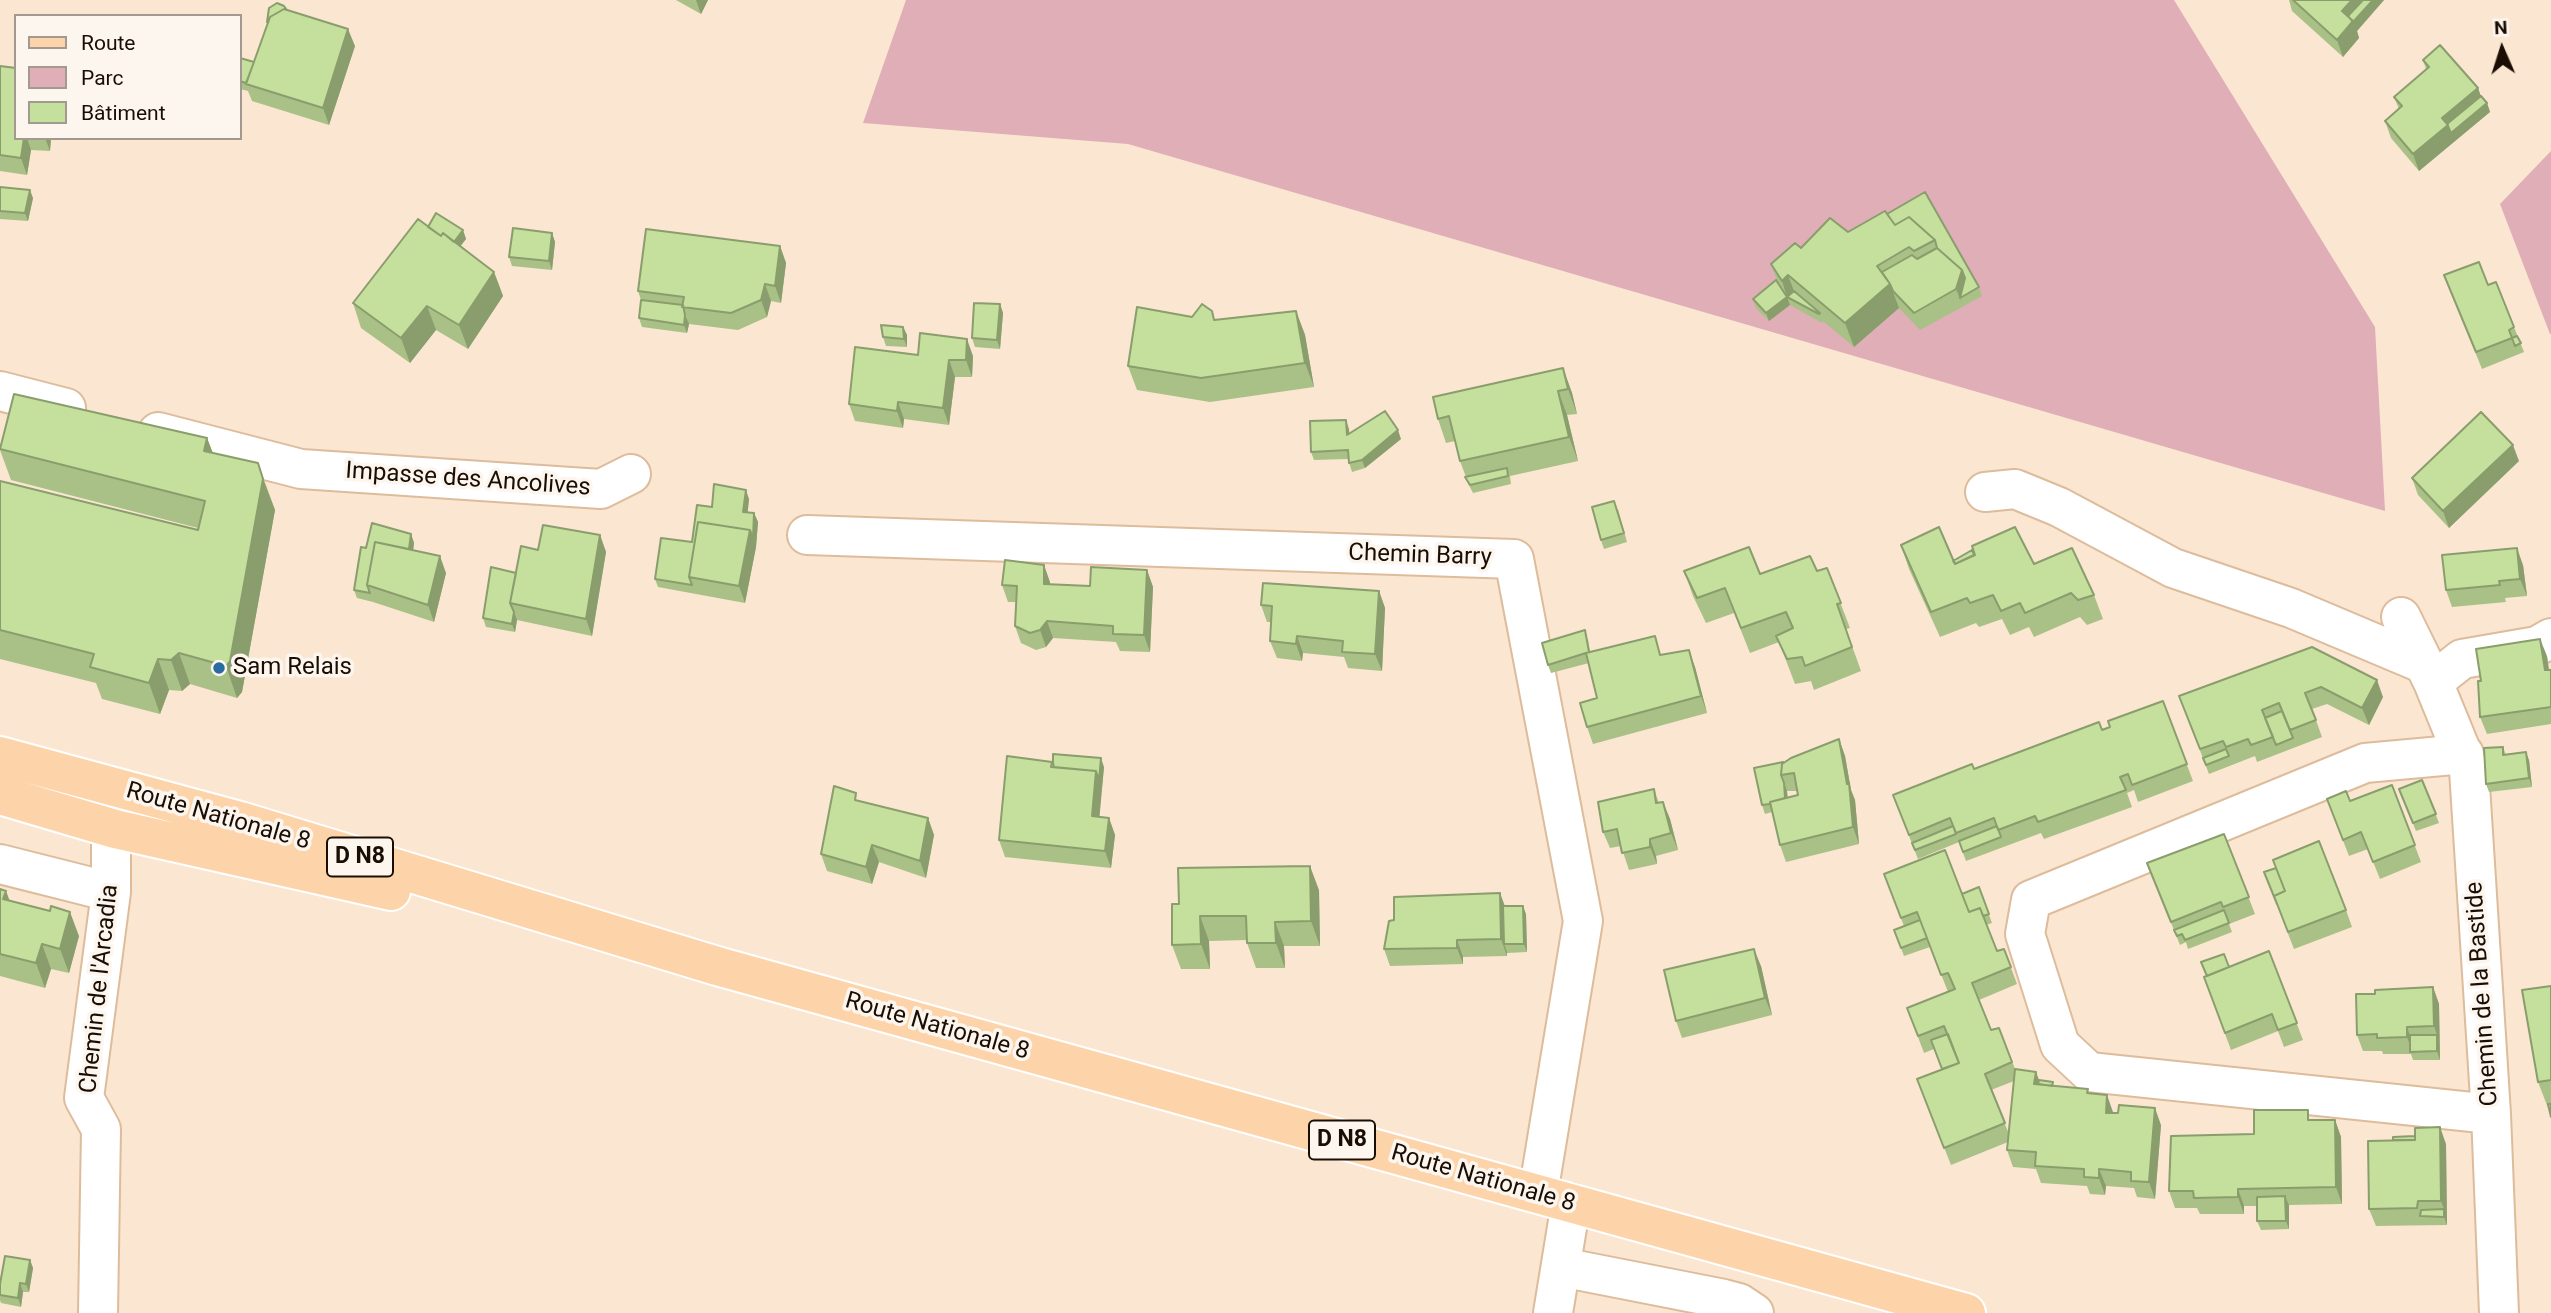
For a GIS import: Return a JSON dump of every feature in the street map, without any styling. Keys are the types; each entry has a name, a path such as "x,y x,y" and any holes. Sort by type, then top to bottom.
{"main road":[{"name":"Route Nationale 8","path":"0,756 240,821 717,966 1966,1313"},
{"name":"Route Nationale 8","path":"0,795 115,829 717,966"}],"street":[{"name":"Impasse des Ancolives","path":"0,391 301,469 601,489 631,474"},
{"path":"1985,492 2015,489 2059,507 2173,568 2291,608 2429,673 2462,660 2537,646 2551,638"},
{"name":"Chemin Barry","path":"807,535 1514,559 1583,921 1555,1199"},
{"name":"Chemin de la Bastide","path":"2401,617 2429,673 2469,770 2491,1114 2499,1313"},
{"path":"2464,754 2365,764 2173,842 2032,900 2025,934 2060,1045 2089,1072 2491,1114"},
{"name":"Chemin de l'Arcadia","path":"98,1313 101,1129 84,1098 111,892 111,844 125,790"},
{"path":"0,864 111,892"},
{"path":"1553,1313 1561,1267 1555,1199"},
{"path":"1561,1267 1724,1299 1739,1303 1754,1313"}],"green space":[{"path":"906,0 2174,0 2375,327 2385,511 1128,144 863,123"},
{"path":"2551,151 2551,334 2550,334 2500,204"}],"building":[{"path":"2293,0 2352,0 2342,11 2353,21 2337,40"},
{"path":"2363,0 2373,0 2353,22 2348,16"},
{"path":"277,3 287,10 270,17 268,23 269,8"},
{"path":"284,9 348,29 323,108 246,84 270,17"},
{"path":"2440,45 2478,88 2442,118 2448,125 2413,154 2385,121 2402,106 2394,97 2429,67 2423,60"},
{"path":"242,59 254,62 246,83 242,82"},
{"path":"0,66 14,68 14,140 24,140 21,158 0,155"},
{"path":"2481,96 2487,103 2451,133 2447,124"},
{"path":"0,187 30,190 25,213 0,211"},
{"path":"1925,192 1979,287 1960,298 1965,278 1962,270 1937,248 1935,240 1909,217 1895,225 1887,214"},
{"path":"1885,211 1895,225 1909,217 1935,240 1914,251 1909,247 1877,266 1890,284 1845,323 1788,275 1782,281 1771,264 1795,243 1801,248 1830,218 1848,232"},
{"path":"436,213 463,230 454,242 443,233 441,236 428,227"},
{"path":"418,219 441,236 443,233 494,272 459,325 427,306 401,338 353,303"},
{"path":"513,228 552,233 549,261 509,257"},
{"path":"646,229 780,246 775,286 765,284 761,300 731,313 682,307 684,297 638,291"},
{"path":"1937,248 1962,270 1956,289 1914,313 1893,291 1882,272 1912,255 1917,259"},
{"path":"2479,262 2488,285 2496,282 2514,327 2509,330 2512,338 2476,352 2444,275"},
{"path":"1776,280 1787,297 1766,313 1753,299"},
{"path":"1794,291 1820,313 1787,297"},
{"path":"641,300 683,305 684,325 639,318"},
{"path":"974,303 1000,304 997,340 972,338"},
{"path":"1202,304 1212,311 1214,320 1296,311 1305,363 1201,378 1128,366 1137,307 1192,317"},
{"path":"881,325 903,327 904,339 883,337"},
{"path":"920,333 967,339 966,360 949,360 943,408 898,402 897,411 849,404 855,347 918,355"},
{"path":"2517,336 2521,343 2515,346 2512,338"},
{"path":"1563,368 1568,389 1558,391 1569,437 1460,461 1449,416 1438,419 1433,397"},
{"path":"14,394 207,438 204,451 258,463 263,479 230,661 226,666 179,653 171,660 158,659 149,683 90,667 94,654 0,630 0,481 198,530 205,501 0,449"},
{"path":"1385,411 1398,430 1362,460 1349,463 1348,450 1311,452 1310,421 1346,420 1347,435"},
{"path":"2481,412 2513,445 2443,511 2412,478"},
{"path":"1507,468 1508,476 1470,485 1465,477"},
{"path":"714,484 746,490 743,512 754,513 753,538 750,530 698,522 689,577 692,585 655,579 661,538 692,542 697,505 712,507"},
{"path":"1614,501 1624,533 1601,540 1592,507"},
{"path":"698,522 750,530 739,586 689,577"},
{"path":"372,523 411,534 409,549 375,542 367,585 370,593 354,590 361,547 366,548"},
{"path":"543,525 600,535 586,619 510,603 521,546 538,550"},
{"path":"1939,527 1955,564 1975,555 1972,546 2015,527 2034,564 2072,548 2094,595 2078,600 2071,593 2025,613 2020,603 2001,611 1993,595 1970,603 1967,598 1931,612 1901,545"},
{"path":"375,542 440,556 428,605 367,585"},
{"path":"1749,547 1760,574 1810,556 1817,571 1827,568 1841,603 1837,604 1852,647 1805,666 1802,657 1787,659 1776,636 1793,628 1786,612 1741,628 1725,588 1697,598 1684,571"},
{"path":"2517,548 2520,579 2499,581 2500,585 2446,590 2442,555"},
{"path":"1972,550 1974,555 1955,564 1953,561"},
{"path":"1005,560 1044,565 1044,584 1090,586 1091,567 1147,570 1144,635 1113,634 1113,626 1047,621 1040,630 1030,633 1015,626 1017,586 1002,585"},
{"path":"491,567 516,573 510,603 514,612 512,624 483,618"},
{"path":"1263,583 1379,591 1375,654 1342,652 1343,641 1297,636 1296,644 1270,641 1272,606 1261,605"},
{"path":"1585,630 1589,652 1548,665 1542,643"},
{"path":"1655,636 1660,655 1689,650 1701,696 1587,727 1580,703 1597,698 1586,653"},
{"path":"2540,639 2545,670 2551,670 2551,707 2480,717 2478,681 2481,681 2476,649"},
{"path":"2312,647 2377,680 2362,708 2321,687 2305,693 2316,720 2290,730 2279,703 2262,710 2273,737 2251,745 2248,739 2226,747 2223,741 2200,749 2179,696"},
{"path":"2163,701 2187,764 2132,785 2128,774 2120,777 2126,790 2038,822 2035,816 1998,830 1994,818 1956,833 1950,818 1909,835 1893,795 1972,764 1974,769 2099,722 2102,730 2110,727 2108,721"},
{"path":"2282,711 2293,738 2276,745 2265,718"},
{"path":"1839,739 1847,784 1849,783 1853,827 1780,845 1770,802 1798,795 1794,773 1781,775 1782,764"},
{"path":"2503,747 2503,755 2526,752 2529,778 2486,784 2484,748"},
{"path":"2226,749 2229,756 2206,765 2203,758"},
{"path":"1053,754 1101,758 1099,780 1096,771 1054,767"},
{"path":"1007,756 1052,762 1051,767 1096,771 1092,816 1109,818 1105,851 999,840"},
{"path":"1783,762 1781,775 1785,798 1762,805 1754,768"},
{"path":"2422,780 2436,814 2413,823 2399,789"},
{"path":"2392,785 2415,845 2373,862 2361,832 2343,840 2327,799 2346,791 2350,801"},
{"path":"834,786 856,793 855,800 928,818 920,861 872,845 866,867 821,854"},
{"path":"1654,789 1656,803 1663,802 1671,833 1650,839 1650,847 1622,853 1617,829 1603,832 1598,802"},
{"path":"1953,826 1956,834 1915,850 1912,843"},
{"path":"1997,826 2001,837 1963,852 1959,841"},
{"path":"2224,834 2249,897 2223,907 2221,902 2171,922 2147,863"},
{"path":"2319,841 2346,910 2288,932 2274,896 2285,891 2273,860"},
{"path":"1945,850 1969,912 1980,908 1997,951 2004,949 2011,967 1972,983 1991,1030 1999,1028 2012,1062 1985,1074 2005,1123 1944,1148 1917,1079 1959,1063 1944,1026 1918,1036 1907,1008 1955,989 1948,973 1941,975 1917,912 1901,918 1884,874"},
{"path":"1310,866 1311,921 1275,922 1276,943 1247,943 1246,916 1200,916 1201,944 1172,945 1172,904 1179,904 1178,868"},
{"path":"2276,868 2285,891 2274,896 2277,904 2264,872"},
{"path":"1979,887 1989,914 1983,916 1980,908 1969,912 1962,894"},
{"path":"0,889 6,891 3,899 50,911 51,906 70,912 60,949 42,944 36,963 0,954"},
{"path":"1500,893 1501,939 1457,940 1457,948 1384,949 1389,921 1394,920 1394,897"},
{"path":"1503,906 1523,906 1524,944 1504,944"},
{"path":"2224,910 2229,923 2185,940 2182,934 2177,936 2174,930"},
{"path":"1920,920 1927,938 1901,948 1894,930"},
{"path":"1754,949 1765,998 1676,1021 1664,970"},
{"path":"2269,951 2297,1023 2278,1030 2272,1014 2225,1033 2204,977"},
{"path":"2224,954 2229,967 2207,976 2201,962"},
{"path":"2551,986 2551,1080 2538,1082 2522,990"},
{"path":"2433,987 2434,1026 2407,1027 2407,1037 2377,1038 2377,1034 2357,1035 2356,994 2375,994 2375,990"},
{"path":"1948,1034 1959,1063 1942,1069 1931,1040"},
{"path":"2410,1035 2437,1035 2437,1051 2410,1052"},
{"path":"2015,1069 2036,1072 2034,1084 2088,1089 2087,1093 2107,1095 2106,1113 2118,1113 2119,1105 2155,1108 2149,1182 2131,1181 2131,1172 2099,1169 2099,1178 2084,1177 2084,1169 2035,1166 2036,1152 2007,1150"},
{"path":"2039,1080 2053,1082 2052,1086 2038,1084"},
{"path":"2254,1110 2308,1110 2308,1120 2335,1120 2336,1187 2238,1189 2238,1197 2194,1198 2193,1191 2169,1191 2171,1136 2254,1134"},
{"path":"2440,1127 2441,1201 2418,1201 2417,1208 2369,1209 2368,1141 2415,1140 2415,1128"},
{"path":"2415,1136 2415,1140 2393,1140 2393,1137"},
{"path":"2285,1196 2286,1221 2257,1221 2257,1197"},
{"path":"2444,1209 2444,1217 2420,1216 2421,1210"},
{"path":"5,1256 30,1260 26,1284 20,1283 18,1298 0,1295"}],"place":[{"name":"Sam Relais","path":"219,668"}]}
